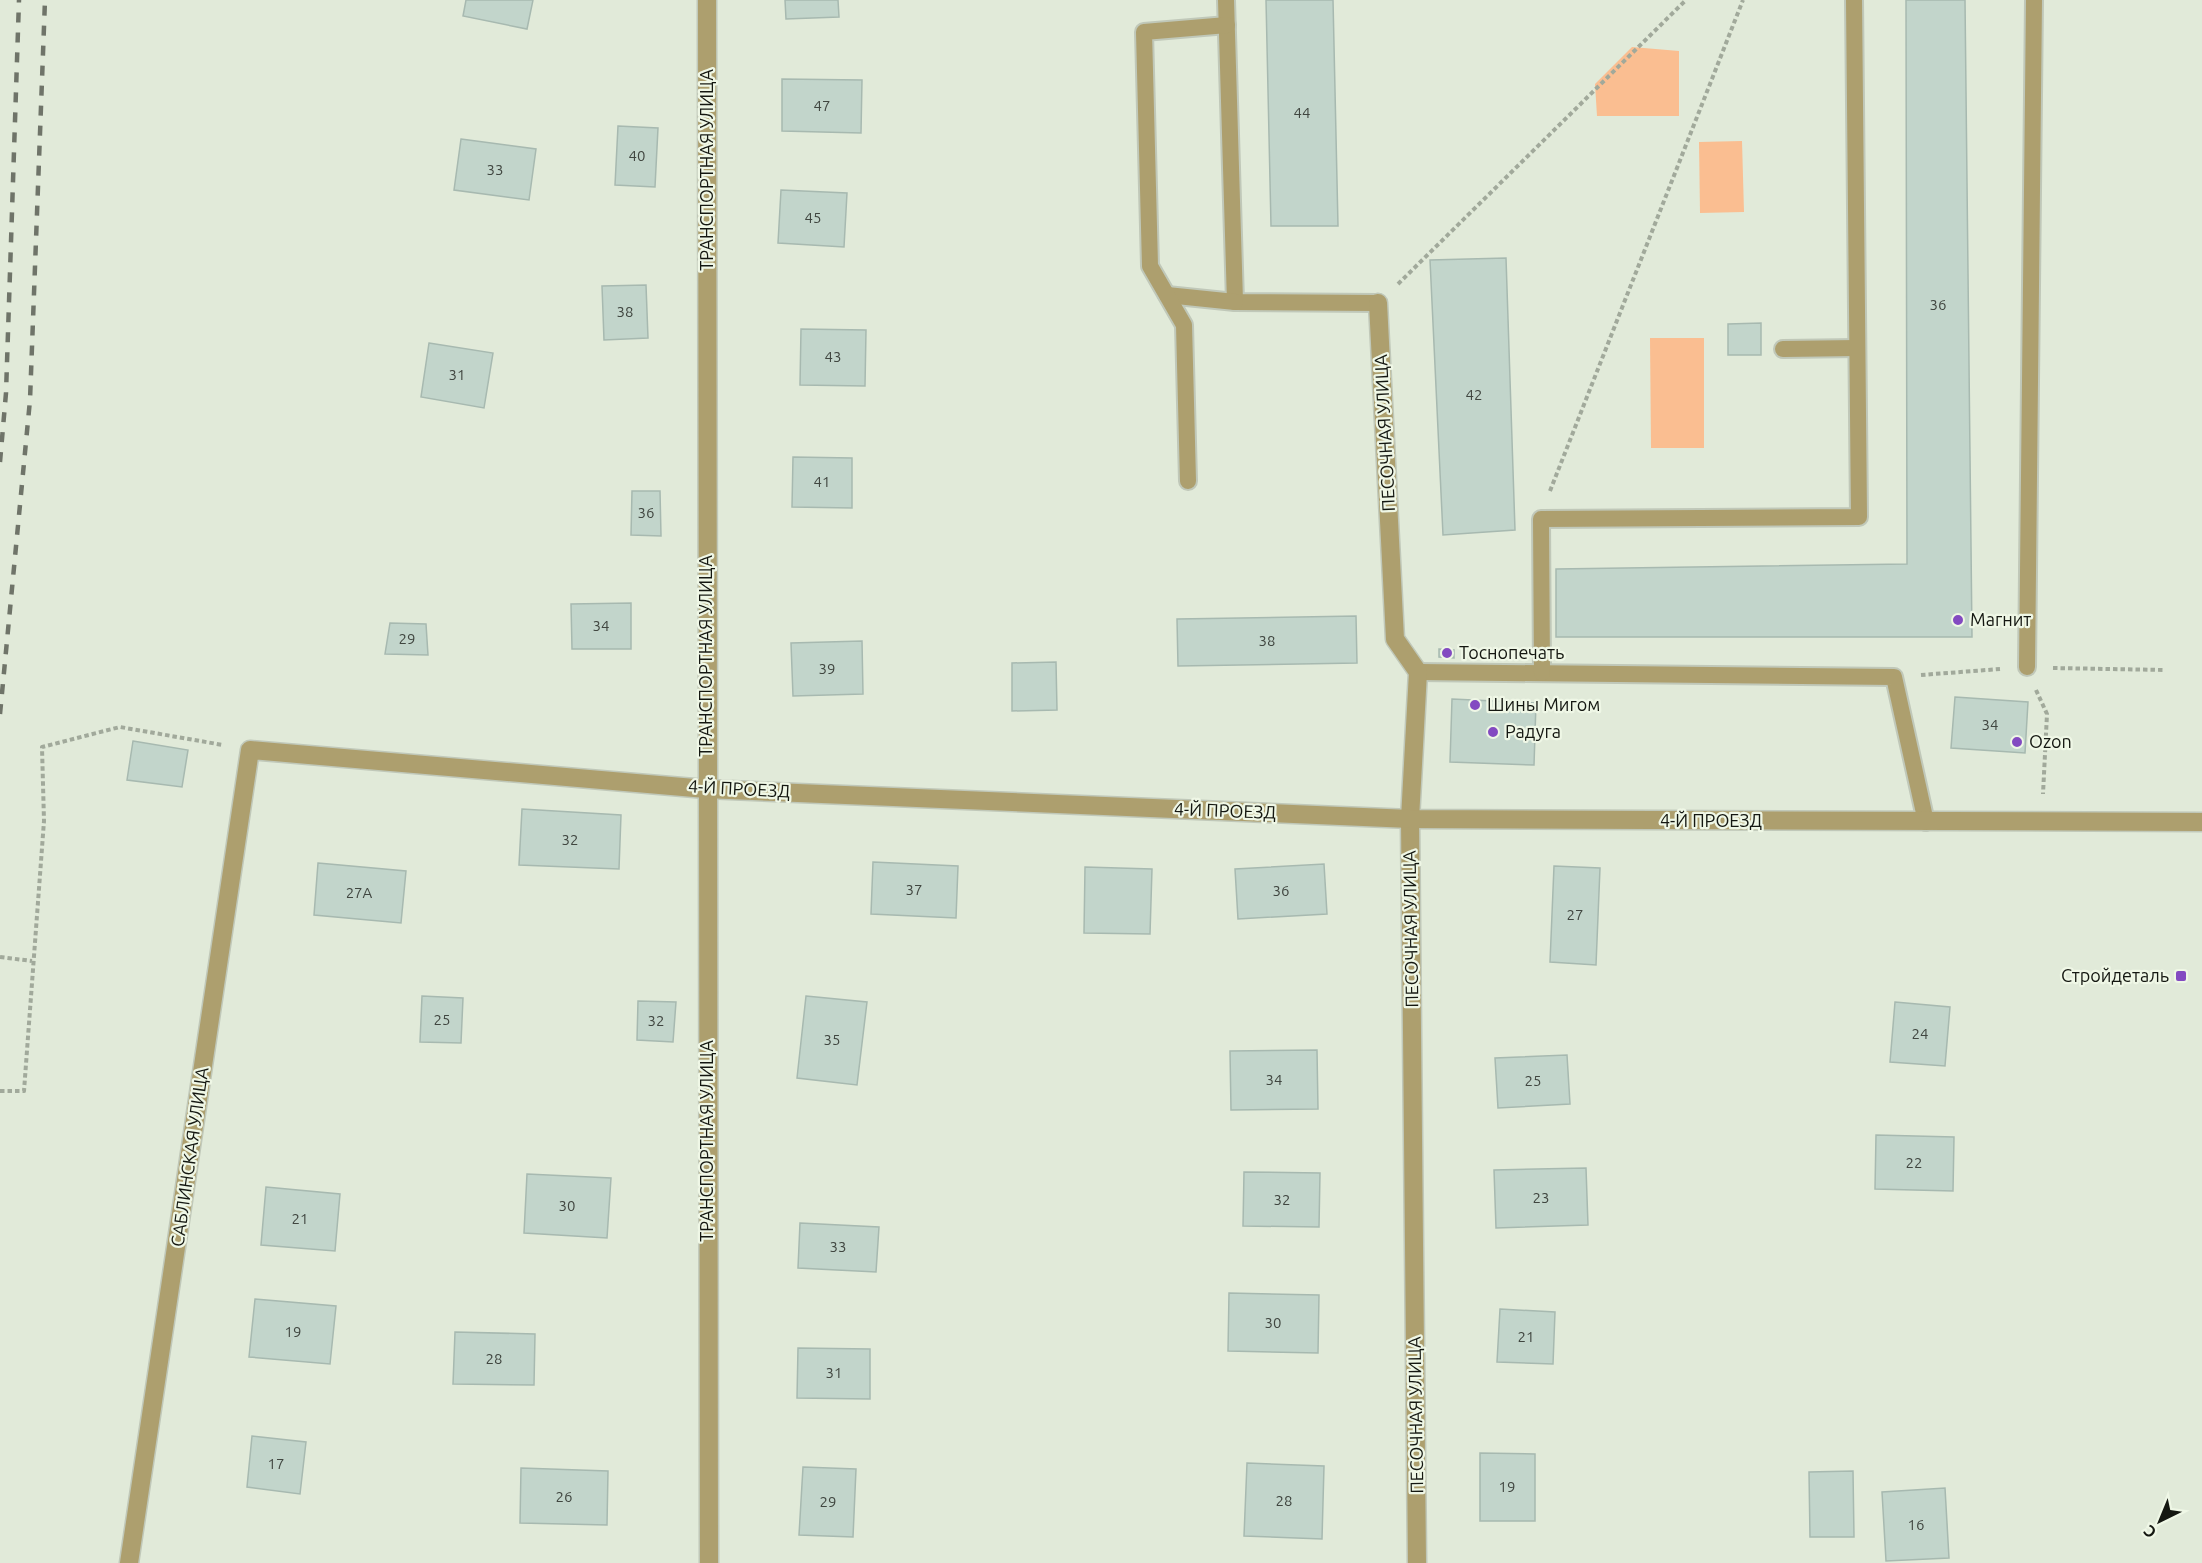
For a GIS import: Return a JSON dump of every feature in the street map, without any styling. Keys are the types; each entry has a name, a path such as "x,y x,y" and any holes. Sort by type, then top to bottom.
{"street":[{"name":"ТРАНСПОРТНАЯ УЛИЦА","path":"707,0 706,789 709,1563"},
{"name":"ПЕСОЧНАЯ УЛИЦА","path":"1378,303 1395,639 1418,672 1410,819 1418,1563"},
{"name":"4-Й ПРОЕЗД","path":"250,750 706,789 1410,819 1926,822 2042,819 2202,822"},
{"name":"САБЛИНСКАЯ УЛИЦА","path":"129,1563 250,750"}],"lane":[{"path":"1226,0 1235,302"},
{"path":"1542,673 1541,519 1858,517 1854,0"},
{"path":"2027,667 2034,0"},
{"path":"1188,481 1184,325 1150,266 1144,32 1227,25"},
{"path":"1167,295 1235,302 1378,303"},
{"path":"1783,350 1857,348"},
{"path":"1418,672 1894,677 1926,822"}],"path":[{"path":"1395,288 1686,0"},
{"path":"1546,500 1743,0"},
{"path":"2027,667 2047,714 2042,819"},
{"path":"1894,677 2027,667 2165,670"},
{"path":"0,1091 24,1091 44,821 42,747 120,727 250,750"},
{"path":"0,957 32,961"}],"shaded area":[{"path":"1632,47 1679,51 1679,116 1597,116 1595,84"},
{"path":"1742,141 1744,212 1700,213 1699,142"},
{"path":"1650,338 1704,338 1704,448 1651,448"}],"building":[{"path":"466,0 533,0 527,29 463,16"},
{"path":"785,0 838,0 839,17 786,19"},
{"path":"1266,0 1333,0 1338,226 1271,226"},
{"path":"1906,0 1965,0 1972,637 1556,637 1556,569 1907,564"},
{"path":"782,79 862,80 861,133 782,131"},
{"path":"618,126 658,128 655,187 615,185"},
{"path":"461,139 536,149 529,200 454,190"},
{"path":"781,190 847,193 844,247 778,243"},
{"path":"1506,258 1515,530 1443,535 1430,260"},
{"path":"646,285 648,338 604,340 602,286"},
{"path":"1761,323 1761,355 1728,355 1728,324"},
{"path":"801,329 866,330 865,386 800,385"},
{"path":"429,343 493,353 484,408 421,397"},
{"path":"793,457 852,458 852,508 792,507"},
{"path":"632,491 660,491 661,536 631,535"},
{"path":"631,603 631,649 572,649 571,604"},
{"path":"1356,616 1357,663 1178,666 1177,619"},
{"path":"390,623 426,624 428,655 385,654"},
{"path":"862,641 863,694 793,696 791,643"},
{"name":"Тоснопечать","path":"1439,649 1454,650 1454,658 1439,657"},
{"path":"1056,662 1057,710 1012,711 1012,663"},
{"path":"1955,697 2028,702 2025,753 1951,748"},
{"name":"Радуга","path":"1452,699 1536,703 1534,765 1450,762"},
{"path":"133,741 188,750 182,787 127,780"},
{"path":"522,809 621,815 619,869 519,865"},
{"path":"873,862 958,866 956,918 871,914"},
{"path":"318,863 406,871 401,923 314,915"},
{"path":"1324,864 1327,914 1238,919 1235,869"},
{"path":"1554,866 1600,868 1596,965 1550,962"},
{"path":"1085,867 1152,869 1150,934 1084,933"},
{"path":"422,996 463,998 461,1043 420,1042"},
{"path":"806,996 867,1002 857,1085 797,1078"},
{"path":"638,1001 676,1002 673,1042 637,1040"},
{"path":"1895,1002 1950,1007 1945,1066 1890,1062"},
{"path":"1317,1050 1318,1109 1231,1110 1230,1051"},
{"path":"1567,1055 1570,1104 1498,1108 1495,1058"},
{"path":"1876,1135 1954,1137 1953,1191 1875,1189"},
{"path":"1586,1168 1588,1225 1496,1228 1494,1170"},
{"path":"1244,1172 1320,1173 1319,1227 1243,1226"},
{"path":"527,1174 611,1178 607,1238 524,1233"},
{"path":"266,1187 340,1194 335,1251 261,1245"},
{"path":"800,1223 879,1227 876,1272 798,1268"},
{"path":"1229,1293 1319,1295 1318,1353 1228,1351"},
{"path":"255,1299 336,1306 330,1364 249,1357"},
{"path":"1500,1309 1555,1312 1553,1364 1497,1362"},
{"path":"455,1332 535,1334 534,1385 453,1384"},
{"path":"798,1348 870,1349 870,1399 797,1398"},
{"path":"252,1436 306,1442 300,1494 247,1487"},
{"path":"1480,1453 1535,1454 1535,1521 1480,1521"},
{"path":"1247,1463 1324,1466 1322,1539 1244,1536"},
{"path":"803,1467 856,1469 853,1537 799,1535"},
{"path":"521,1468 608,1471 607,1525 520,1523"},
{"path":"1853,1471 1854,1537 1810,1537 1809,1472"},
{"path":"1945,1488 1949,1558 1886,1561 1882,1492"}],"railway":[{"path":"0,462 6,393 19,0"},
{"path":"0,714 30,400 45,0"}],"place":[{"name":"Магнит","path":"1958,620"},
{"name":"Тоснопечать","path":"1447,653"},
{"name":"Шины Мигом","path":"1475,705"},
{"name":"Радуга","path":"1493,732"},
{"name":"Ozon","path":"2017,742"},
{"name":"Стройдеталь","path":"2181,976"}]}
